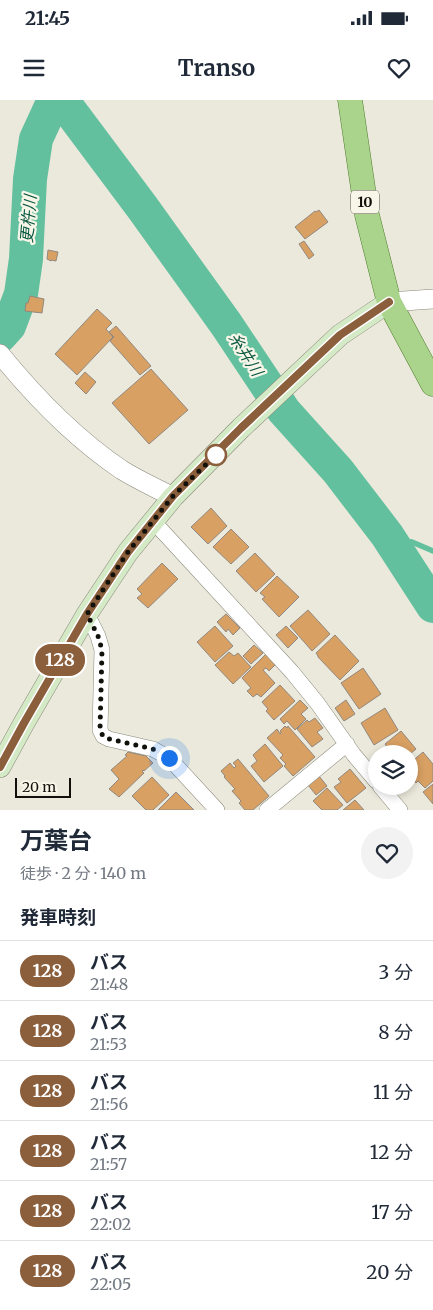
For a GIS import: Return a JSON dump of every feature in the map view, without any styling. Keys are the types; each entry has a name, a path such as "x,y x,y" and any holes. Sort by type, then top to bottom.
{"main road":[{"name":"10","path":"350,100 367,215 389,302 433,384"},
{"path":"0,767 87,614 128,552 173,496 241,428 340,335 389,302"}],"street":[{"path":"389,302 433,299"},
{"path":"5,361 84,442 123,471 173,496"},
{"path":"153,521 292,672 368,772"},
{"path":"87,614 98,636 102,650 100,730 103,736 153,749 169,758 217,810"},
{"path":"267,810 347,744"},
{"path":"388,795 400,810"}],"building":[{"path":"319,210 328,222 305,239 295,227"},
{"path":"304,241 314,255 309,259 299,244"},
{"path":"48,250 58,252 56,261 47,259"},
{"path":"30,296 44,299 42,313 25,311 26,303 28,303"},
{"path":"97,309 112,323 106,329 113,337 77,375 55,354"},
{"path":"116,326 151,366 140,375 110,341 114,337 109,332"},
{"path":"151,369 188,410 149,444 112,403"},
{"path":"85,372 96,382 86,394 75,383"},
{"path":"211,508 227,526 208,544 191,527"},
{"path":"231,529 249,547 231,564 213,547"},
{"path":"255,553 275,574 256,592 236,571"},
{"path":"162,563 178,579 148,608 137,598 142,594 137,589"},
{"path":"277,576 299,597 279,617 262,599 265,597 260,593"},
{"path":"308,610 330,634 312,651 290,626"},
{"path":"226,614 240,628 233,635 228,629 226,632 217,622"},
{"path":"215,626 233,646 215,662 197,642"},
{"path":"286,626 298,638 288,648 276,635"},
{"path":"335,635 359,661 340,680 316,653"},
{"path":"254,645 263,653 251,664 243,656"},
{"path":"229,652 234,656 238,653 251,667 233,684 215,665"},
{"path":"266,654 276,664 269,671 266,668 263,670 275,683 261,697 257,694 253,697 247,691 251,688 242,678"},
{"path":"363,668 381,694 359,709 341,683"},
{"path":"280,685 295,701 274,720 266,711 268,709 262,702"},
{"path":"300,700 308,708 301,714 306,719 295,730 287,721 284,724 280,719"},
{"path":"346,700 355,714 344,721 335,708"},
{"path":"385,708 398,730 374,745 361,723"},
{"path":"315,718 323,728 317,732 323,739 312,747 297,729 307,720 309,722"},
{"path":"285,726 287,728 288,726 315,757 293,776 280,758 283,755 267,738 277,729 280,734 280,731"},
{"path":"401,731 413,745 386,745"},
{"path":"265,744 283,766 264,782 251,766 257,761 253,755"},
{"path":"128,752 146,756 153,763 142,771 144,773 119,797 109,789 119,779 111,770 127,756 125,755"},
{"path":"423,752 433,764 433,781 425,788 418,781 418,756"},
{"path":"238,759 269,796 253,810 245,810 239,803 241,801 232,791 235,789 221,771 230,763 234,768 236,766 233,763"},
{"path":"350,769 366,788 347,803 334,787 341,782 338,779"},
{"path":"319,776 327,786 316,795 308,785"},
{"path":"152,777 169,795 153,810 146,810 132,796"},
{"path":"433,784 433,804 423,792"},
{"path":"327,788 343,805 337,810 322,810 313,801"},
{"path":"176,792 194,810 158,810"},
{"path":"355,800 364,810 343,810"}],"waterway":[{"name":"更杵川","path":"0,336 9,326 21,294 26,259 30,179 36,139 54,100"},
{"name":"糸井川","path":"62,100 226,324 284,411 338,471 387,535 433,606"},
{"path":"390,540 412,542 433,551"}],"bus line":[{"name":"128","path":"0,767 87,614 128,552 173,496 241,428 340,335 389,302"}],"route":[{"path":"169,758 153,749 103,736 100,730 102,650 101,643 87,614 128,552 173,496 216,455"}]}
